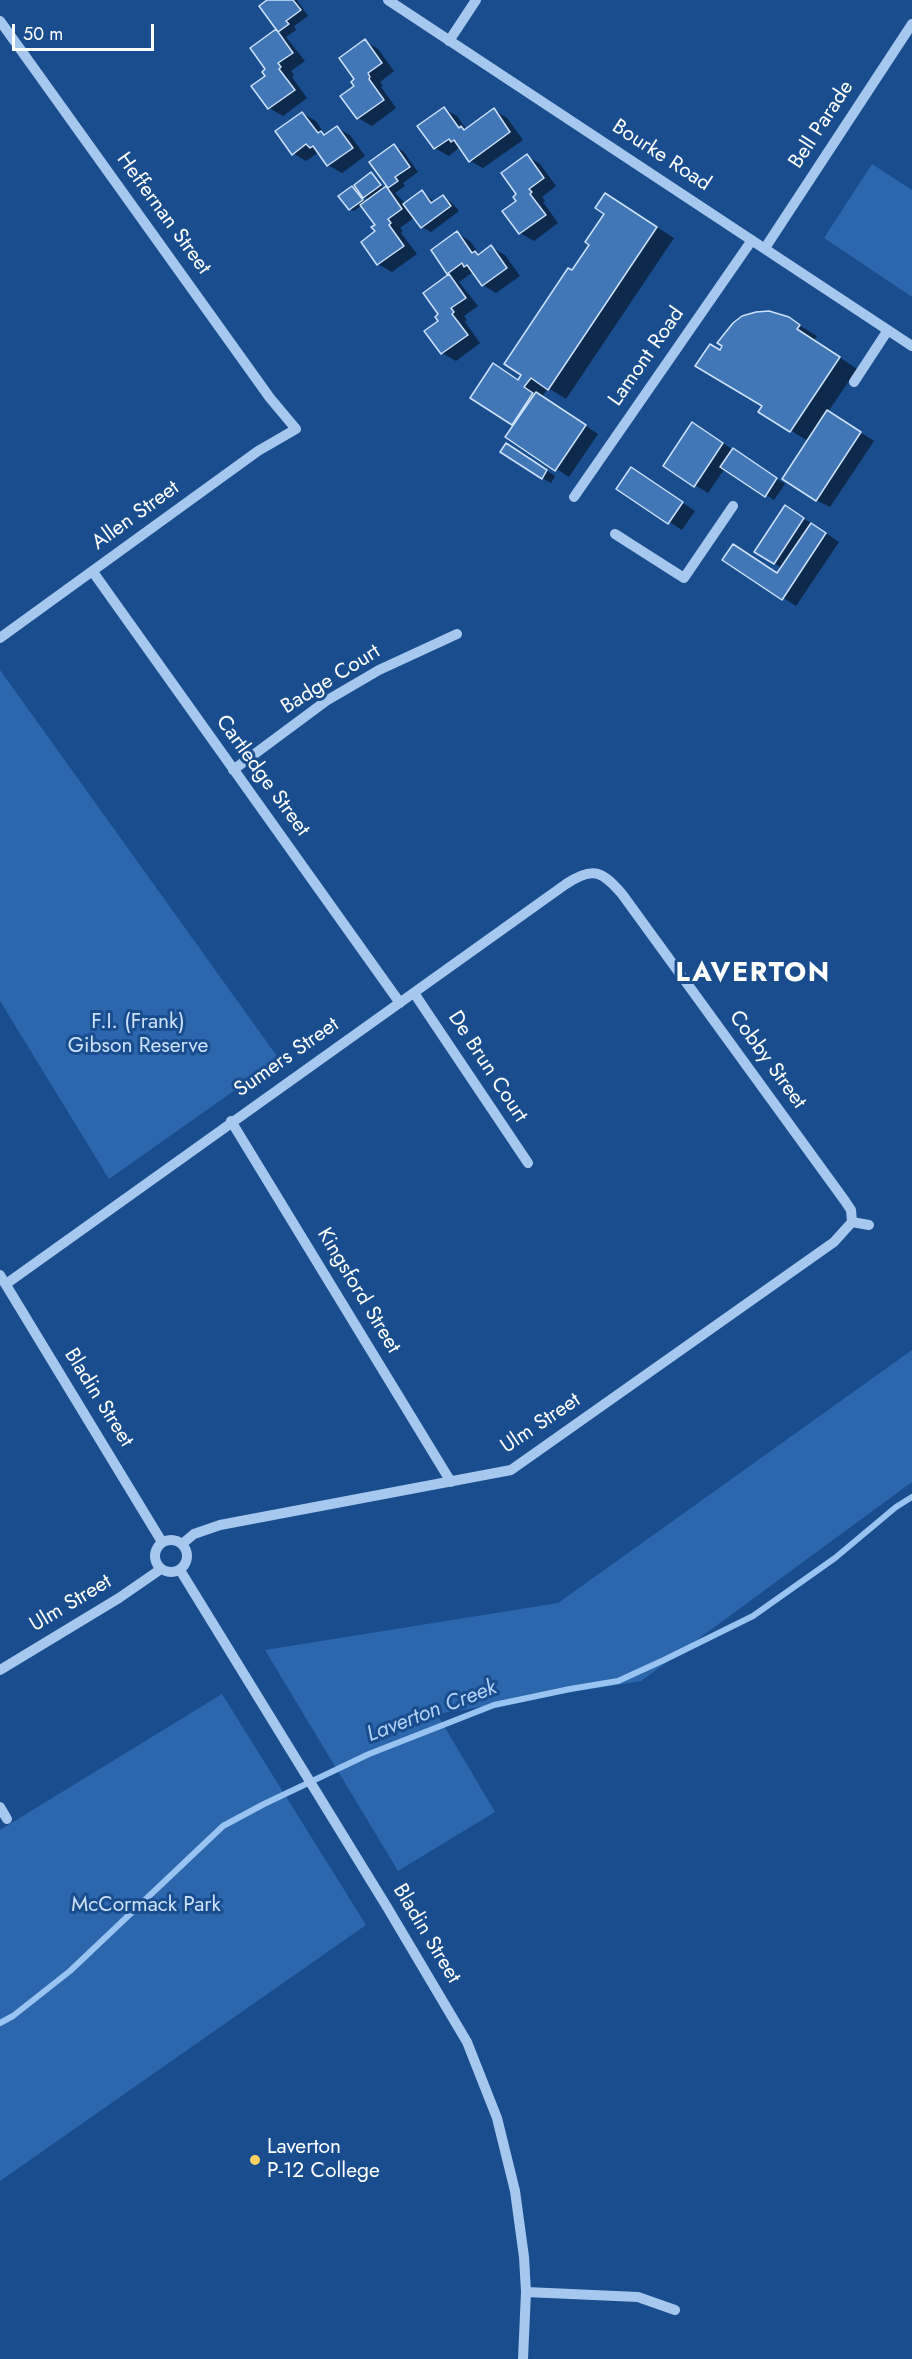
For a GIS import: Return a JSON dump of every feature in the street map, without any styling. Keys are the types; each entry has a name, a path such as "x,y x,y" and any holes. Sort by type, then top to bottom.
{"street":[{"name":"Bourke Road","path":"388,0 912,346"},
{"path":"449,41 476,0"},
{"name":"Heffernan Street","path":"0,21 270,398 296,429"},
{"name":"Bell Parade","path":"765,248 912,24"},
{"name":"Lamont Road","path":"574,498 752,240"},
{"path":"854,382 888,330"},
{"name":"Allen Street","path":"0,638 258,451 296,429"},
{"path":"615,534 684,578 733,506"},
{"name":"Cartledge Street","path":"93,572 400,1002"},
{"name":"Badge Court","path":"233,770 326,701 379,670 456,634"},
{"name":"Sumers Street","path":"3,1279 414,993 579,875 594,873"},
{"name":"Cobby Street","path":"594,873 608,879 622,894 845,1201 851,1210 852,1222"},
{"name":"De Brun Court","path":"414,993 528,1163"},
{"name":"Kingsford Street","path":"231,1121 451,1482"},
{"path":"852,1222 869,1225"},
{"name":"Ulm Street","path":"182,1544 194,1534 220,1525 511,1470 834,1242 852,1222"},
{"name":"Bladin Street","path":"3,1279 162,1542"},
{"path":"173,1539 182,1544 187,1557 180,1570 170,1572 161,1569 155,1561 154,1555 162,1542 173,1539"},
{"name":"Ulm Street","path":"0,1670 119,1598 161,1569"},
{"name":"Bladin Street","path":"180,1570 452,2015 466,2042 497,2118 515,2191 522,2238 526,2292 523,2359"},
{"path":"0,1807 7,1819"},
{"path":"526,2292 638,2297 675,2310"}],"green space":[{"path":"872,164 912,190 912,297 824,238"},
{"name":"F.I. (Frank) Gibson Reserve","path":"0,670 279,1059 109,1179 0,1001"},
{"path":"912,1350 912,1482 641,1681 437,1714 495,1812 398,1871 265,1650 558,1603"},
{"name":"McCormack Park","path":"222,1694 366,1925 0,2181 0,1830"}],"building":[{"path":"267,0 293,0 301,10 286,21 289,24 278,32 259,6"},
{"path":"276,29 293,53 278,63 281,67 279,69 295,90 268,109 251,86 265,76 262,72 265,69 250,48"},
{"path":"365,39 382,63 368,73 369,79 384,100 357,119 340,96 354,86 351,82 354,79 339,58"},
{"path":"444,107 459,128 461,126 464,130 494,108 510,132 469,162 454,140 451,142 449,139 434,149 417,126"},
{"path":"302,112 318,133 321,131 324,135 337,126 353,148 327,166 313,146 310,148 306,144 292,155 275,131"},
{"path":"394,144 410,167 395,177 398,181 388,188 369,162"},
{"path":"527,154 544,178 529,189 532,192 530,194 546,215 519,234 502,211 516,201 513,197 516,194 501,173"},
{"path":"371,172 381,185 363,198 354,185"},
{"path":"352,186 363,200 349,210 338,196"},
{"path":"386,186 402,209 388,219 391,223 389,225 404,246 377,265 361,242 375,231 371,227 375,225 360,205"},
{"path":"422,190 431,203 443,195 451,206 421,228 403,204"},
{"path":"605,193 657,227 548,390 531,378 524,387 533,393 512,425 470,398 493,363 518,380 521,375 504,364 568,268 572,270 589,245 585,242 604,214 595,208"},
{"path":"457,231 472,253 475,251 478,255 491,245 507,268 482,286 467,265 464,267 462,263 447,274 431,250"},
{"path":"449,274 466,298 451,308 454,312 452,314 468,335 441,354 424,331 438,321 435,317 438,314 423,293"},
{"path":"769,311 789,317 800,325 797,329 840,357 790,432 758,412 762,406 695,366 710,344 720,350 722,346 717,343 733,323 742,316"},
{"path":"536,392 586,425 555,471 505,437"},
{"path":"827,410 861,432 816,501 782,479"},
{"path":"692,422 723,443 694,487 663,466"},
{"path":"506,443 547,470 542,479 500,452"},
{"path":"733,448 777,478 765,497 720,467"},
{"path":"631,467 683,502 668,524 616,489"},
{"path":"785,505 804,518 774,564 754,552"},
{"path":"811,523 826,533 782,600 722,560 733,544 777,573"}],"waterway":[{"name":"Laverton Creek","path":"0,2023 13,2016 70,1971 223,1826 369,1754 494,1705 618,1681 664,1660 753,1616 835,1558 896,1507 912,1497"}],"place":[{"name":"Laverton P-12 College","path":"255,2160"}],"district":[{"name":"LAVERTON","path":"753,974"}]}
